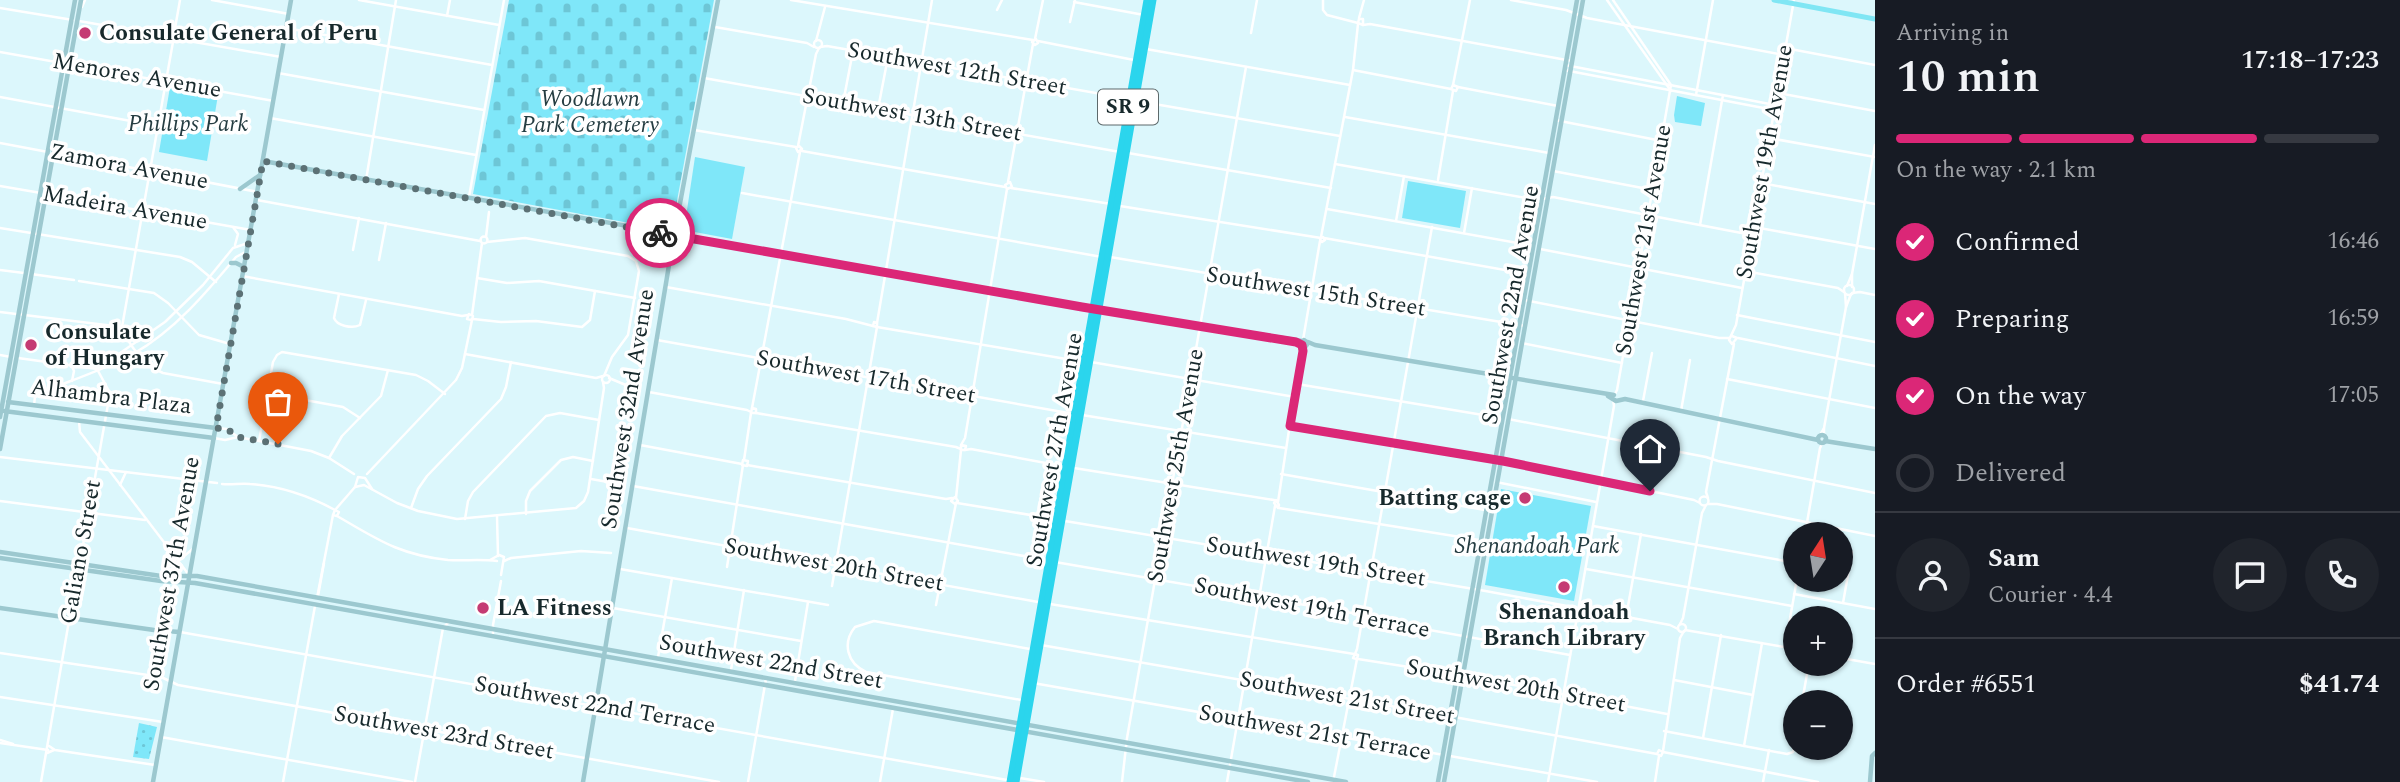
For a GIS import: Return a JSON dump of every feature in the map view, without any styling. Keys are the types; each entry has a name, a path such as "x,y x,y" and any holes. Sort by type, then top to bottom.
{"highway":[{"name":"Southwest 27th Avenue","path":"1139,64 1147,0"},
{"name":"Southwest 27th Avenue","path":"1013,781 1013,768 1034,684 1045,602 1086,362 1132,100 1153,0"},
{"path":"1140,41 1144,49"},
{"name":"Southwest 27th Avenue","path":"1013,781 1023,729 1024,700 1038,647"}],"main road":[{"path":"0,449 4,401 67,64 75,0"},
{"path":"74,21 83,0"},
{"name":"Southwest 37th Avenue","path":"153,782 291,0"},
{"name":"Southwest 32nd Avenue","path":"583,782 666,287 718,0"},
{"name":"Southwest 22nd Avenue","path":"1438,782 1453,717 1577,14 1577,0"},
{"name":"Southwest 22nd Avenue","path":"1577,14 1583,0"},
{"path":"1774,0 1875,19"},
{"name":"Southwest 22nd Avenue","path":"1558,121 1558,106 1568,66"},
{"name":"Southwest 22nd Avenue","path":"1545,198 1552,171 1552,154"},
{"path":"263,161 1096,309 1513,377 1875,449"},
{"path":"240,189 261,175"},
{"name":"Southwest 22nd Avenue","path":"1527,300 1528,274 1536,247"},
{"path":"230,264 236,263 244,267"},
{"name":"Southwest 22nd Avenue","path":"1513,377 1522,343 1522,326"},
{"name":"Alhambra Plaza","path":"4,401 216,428"},
{"path":"79,421 86,412"},
{"name":"Alhambra Plaza","path":"2,413 214,438"},
{"path":"148,429 149,420"},
{"path":"162,421 163,431"},
{"name":"Southwest 22nd Avenue","path":"1489,510 1498,460"},
{"path":"0,555 79,566"},
{"name":"Southwest 22nd Street","path":"79,566 164,576 189,575 954,713 1127,750 1308,782"},
{"name":"Southwest 22nd Street","path":"79,566 315,605 953,720 1127,744 1346,782"},
{"path":"0,608 179,632"},
{"path":"526,643 530,636"},
{"path":"793,691 794,684"},
{"path":"953,720 954,713"},
{"path":"1870,782 1874,769 1870,767 1875,754"},
{"name":"Southwest 22nd Avenue","path":"1444,782 1446,755"}],"street":[{"path":"177,39 174,34 180,0"},
{"path":"212,0 289,14"},
{"path":"359,0 499,25"},
{"path":"366,180 397,0"},
{"path":"447,16 450,0"},
{"path":"468,198 504,0"},
{"path":"791,0 1036,42 1139,64"},
{"path":"832,586 932,0"},
{"path":"997,10 1002,0"},
{"path":"936,605 1043,0"},
{"path":"1251,33 1257,0"},
{"path":"1323,0 1325,14 1463,41 1671,90 1774,110"},
{"path":"1227,782 1364,0"},
{"path":"1438,182 1470,0"},
{"path":"1511,0 1624,25 1784,55"},
{"path":"1607,0 1671,90"},
{"path":"1613,0 1671,85"},
{"path":"1696,95 1713,0"},
{"path":"1070,22 1074,1 1144,15"},
{"name":"Southwest 19th Avenue","path":"1701,501 1706,492 1793,2"},
{"path":"727,567 825,6"},
{"path":"0,8 170,37 174,34"},
{"name":"Southwest 12th Street","path":"713,26 1340,136"},
{"path":"286,28 492,65"},
{"path":"170,37 173,42 122,327 132,346 146,363 161,372 223,384"},
{"path":"173,42 177,39 281,57"},
{"path":"1785,48 1875,65"},
{"path":"1144,49 1350,85"},
{"path":"843,104 853,51"},
{"name":"Menores Avenue","path":"0,52 274,101"},
{"path":"878,110 888,57"},
{"name":"Southwest 25th Avenue","path":"1122,782 1246,66"},
{"path":"1568,66 1775,105"},
{"path":"1353,70 1558,106"},
{"path":"278,73 484,110"},
{"name":"Southwest 13th Street","path":"704,78 1331,188"},
{"name":"Southwest 21st Avenue","path":"1548,782 1671,85"},
{"path":"1777,93 1875,111"},
{"path":"1700,225 1723,95"},
{"path":"0,97 158,126"},
{"path":"1344,117 1552,154"},
{"path":"271,118 476,155"},
{"path":"1558,121 1662,141"},
{"path":"694,130 1114,205 1528,274"},
{"path":"1769,138 1874,157"},
{"name":"Zamora Avenue","path":"0,143 258,192"},
{"path":"1846,307 1852,294 1852,274 1875,145"},
{"path":"1335,164 1472,188 1553,197 1752,235"},
{"path":"1552,171 1653,190"},
{"path":"1396,221 1404,176"},
{"path":"1761,183 1875,204"},
{"name":"Madeira Avenue","path":"0,186 251,230"},
{"path":"1464,233 1472,188"},
{"name":"Southwest 15th Street","path":"742,193 1522,326"},
{"path":"256,200 493,242 533,239 628,256 637,262 639,271 628,335 612,357 608,369 587,496 580,505 567,510 465,519 437,516 411,509 372,489 355,486"},
{"path":"1328,209 1742,288"},
{"path":"367,474 445,394 458,377 465,354 489,212"},
{"path":"353,250 359,218"},
{"path":"379,260 386,223"},
{"path":"0,355 97,369 177,311 210,277 233,248 238,236 233,227"},
{"path":"1753,227 1875,249"},
{"path":"0,228 186,259 216,282"},
{"path":"1333,781 1432,228"},
{"path":"233,248 248,243"},
{"path":"34,405 39,394 137,352 181,317 238,255 247,251"},
{"path":"0,270 129,288 158,295 202,337 230,344"},
{"path":"1745,271 1838,288 1853,287 1860,292 1875,295"},
{"path":"1290,426 1498,460 1807,522 1846,307 1846,286 1852,274"},
{"path":"242,276 478,319 501,322 536,321 576,328 584,327 590,320 595,291"},
{"path":"477,278 503,283 539,281 635,298"},
{"path":"666,287 1295,397"},
{"path":"1838,288 1845,293 1860,292"},
{"path":"339,294 335,322 358,326 366,299"},
{"path":"1527,300 1875,366"},
{"path":"0,312 122,327"},
{"path":"1737,315 1875,342"},
{"name":"Southwest 17th Street","path":"657,340 1286,449"},
{"path":"1522,343 1622,363"},
{"path":"258,441 273,362 278,354 287,352 421,377 445,394"},
{"path":"1643,403 1652,353"},
{"path":"465,354 606,379 640,391"},
{"path":"1681,411 1690,360"},
{"path":"411,509 418,489 427,476 501,399 511,362"},
{"path":"71,364 74,371 72,381"},
{"name":"Galiano Street","path":"41,782 107,415 110,391 97,369"},
{"path":"329,458 340,439 383,393 388,370"},
{"path":"1726,379 1875,408"},
{"path":"1297,384 1506,418 1875,493"},
{"path":"649,392 1268,500 1285,507 1483,540"},
{"path":"267,393 343,407 360,418"},
{"path":"465,519 468,501 473,492 542,420 552,414 561,413 599,420"},
{"path":"79,421 79,430 98,457 189,575"},
{"path":"216,428 227,429 238,437"},
{"path":"214,438 225,440 238,437 301,448 329,458 354,474"},
{"path":"640,445 745,462"},
{"path":"0,457 217,483"},
{"path":"526,514 530,491 561,460 572,457 593,461"},
{"name":"Southwest 19th Street","path":"745,462 1059,520 1475,589 1783,647"},
{"path":"120,485 126,472"},
{"path":"1281,474 1489,510"},
{"path":"283,782 332,523 358,478 366,478 372,489"},
{"path":"590,479 625,485"},
{"path":"1496,482 1598,502"},
{"path":"222,484 253,484 303,495 328,508 372,538 411,553 449,560 490,560 580,551 611,553"},
{"name":"Southwest 19th Terrace","path":"633,486 1570,655"},
{"name":"Southwest 19th Avenue","path":"1706,492 1708,502"},
{"path":"0,501 145,520"},
{"path":"1701,501 1708,502"},
{"path":"1656,782 1702,513 1701,501"},
{"path":"1702,513 1708,502"},
{"path":"497,516 501,575"},
{"path":"1593,526 1783,561"},
{"name":"Southwest 20th Street","path":"626,528 1667,713"},
{"path":"1853,531 1875,536"},
{"path":"1626,617 1641,534"},
{"path":"164,576 173,569 176,560 194,548"},
{"path":"620,569 828,605"},
{"path":"1585,569 1792,606 1794,594 1875,609"},
{"path":"657,666 672,578"},
{"path":"493,638 492,629 501,581"},
{"path":"729,679 744,590"},
{"path":"1843,603 1845,592"},
{"path":"794,684 808,602"},
{"path":"613,608 802,641"},
{"name":"Southwest 21st Street","path":"1024,700 866,672 852,662 848,655 848,643 855,627 874,621 1141,662 1818,782"},
{"path":"160,737 414,782 443,628 450,622"},
{"name":"Southwest 22nd Terrace","path":"179,632 1013,781 1044,782"},
{"path":"1703,738 1721,635"},
{"path":"1744,746 1762,643"},
{"name":"Southwest 23rd Street","path":"0,653 157,676 178,685 719,782"},
{"path":"1853,660 1875,664"},
{"path":"748,782 766,679"},
{"path":"1673,680 1753,695"},
{"name":"Southwest 21st Terrace","path":"1034,684 1597,782"},
{"path":"0,698 163,722"},
{"path":"880,782 894,702"},
{"path":"1664,731 1783,753"},
{"path":"0,742 155,765"},
{"path":"1763,782 1769,750"}],"green space":[{"name":"Woodlawn Park Cemetery","path":"509,0 714,0 672,228 667,230 473,194"},
{"name":"Phillips Park","path":"170,87 218,95 207,161 159,152"},
{"path":"1677,96 1705,103 1701,126 1675,122"},
{"path":"695,157 745,167 732,239 684,230"},
{"path":"1408,181 1466,191 1460,228 1402,218"},
{"name":"Shenandoah Park","path":"1501,489 1591,506 1574,601 1485,585"},
{"path":"139,723 157,727 149,759 133,757"}],"way so far":[{"path":"278,444 238,437 227,429 216,428 263,161 660,233"}],"place":[{"name":"Consulate General of Peru","path":"85,33"},
{"name":"Consulate of Hungary","path":"31,345"},
{"name":"Batting cage","path":"1525,498"},
{"name":"Shenandoah Branch Library","path":"1564,587"},
{"name":"LA Fitness","path":"483,608"}],"route":[{"path":"660,233 1296,342 1302,345 1303,351 1290,426 1503,461 1650,491"}]}
